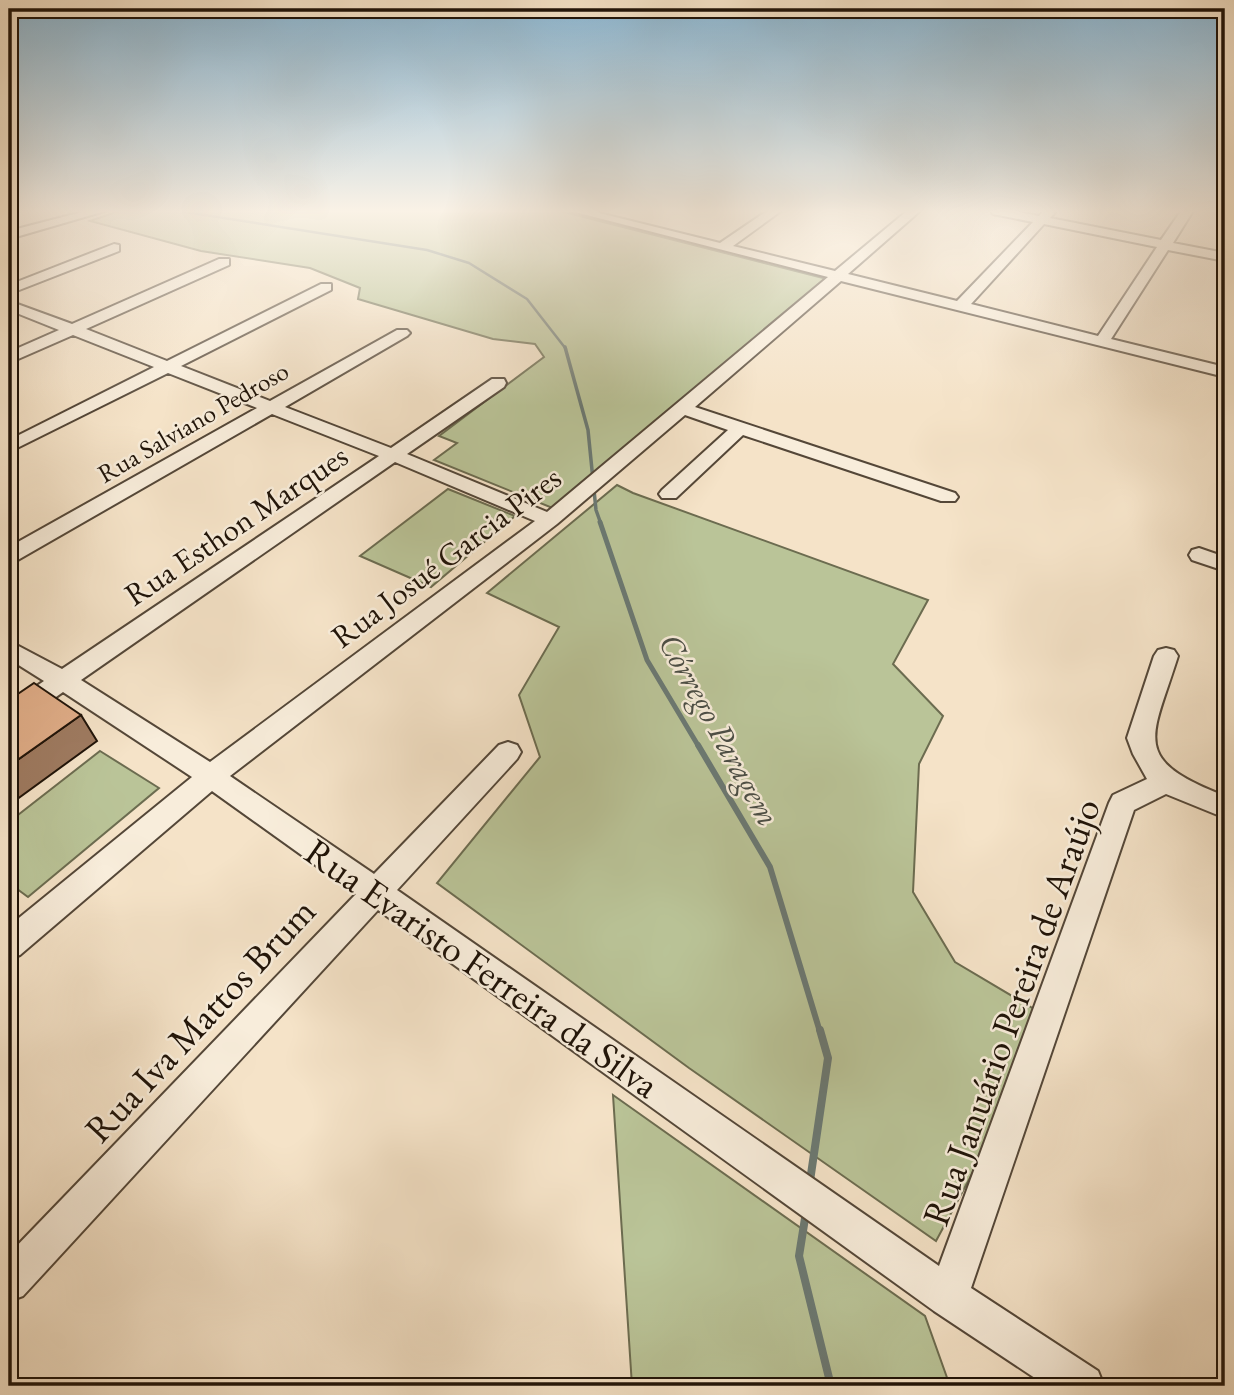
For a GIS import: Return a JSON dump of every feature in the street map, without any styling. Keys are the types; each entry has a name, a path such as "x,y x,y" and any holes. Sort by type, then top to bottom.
{"street":[{"path":"9,290 44,276"},
{"path":"9,358 192,276"},
{"name":"Rua Josué Garcia Pires","path":"9,945 211,776 583,494 836,276"},
{"path":"841,276 1225,372"},
{"path":"961,306 989,276"},
{"path":"1102,341 1144,276"},
{"path":"9,447 326,288"},
{"path":"9,305 393,455 550,520"},
{"name":"Rua Salviano Pedroso","path":"9,556 402,333"},
{"name":"Rua Esthon Marques","path":"9,717 498,383"},
{"path":"683,409 948,497"},
{"path":"669,494 740,428"},
{"path":"1199,555 1225,564"},
{"name":"Rua Evaristo Ferreira da Silva","path":"9,649 64,680 211,776 948,1297 1083,1386"},
{"path":"1166,656 1140,738 1148,758 1164,782 1225,807"},
{"name":"Rua Iva Mattos Brum","path":"9,1282 508,752"},
{"name":"Rua Januário Pereira de Araújo","path":"948,1297 1123,803 1164,782"}],"green space":[{"path":"330,276 816,276 827,279 555,509 434,460 457,443 439,436 544,357 535,344 493,339 358,299 360,288"},
{"path":"617,485 928,600 893,664 943,716 919,764 913,892 955,962 1034,1009 993,1135 936,1241 689,1068 437,883 540,757 519,695 559,627 487,593"},
{"path":"448,489 515,516 431,587 360,556"},
{"path":"100,751 159,788 28,897 9,883 9,822"},
{"path":"613,1095 925,1316 950,1386 632,1386"}],"building":[{"path":"34,683 81,715 9,766 9,700"}],"waterway":[{"name":"Córrego Paragem","path":"490,276 527,299 565,348"},
{"name":"Córrego Paragem","path":"565,348 588,430 596,510 601,524"},
{"name":"Córrego Paragem","path":"600,522 647,660 699,747"},
{"name":"Córrego Paragem","path":"698,745 770,867 820,1032"},
{"name":"Córrego Paragem","path":"810,1181 828,1058 820,1030"},
{"name":"Córrego Paragem","path":"806,1212 799,1256 831,1386"}]}
